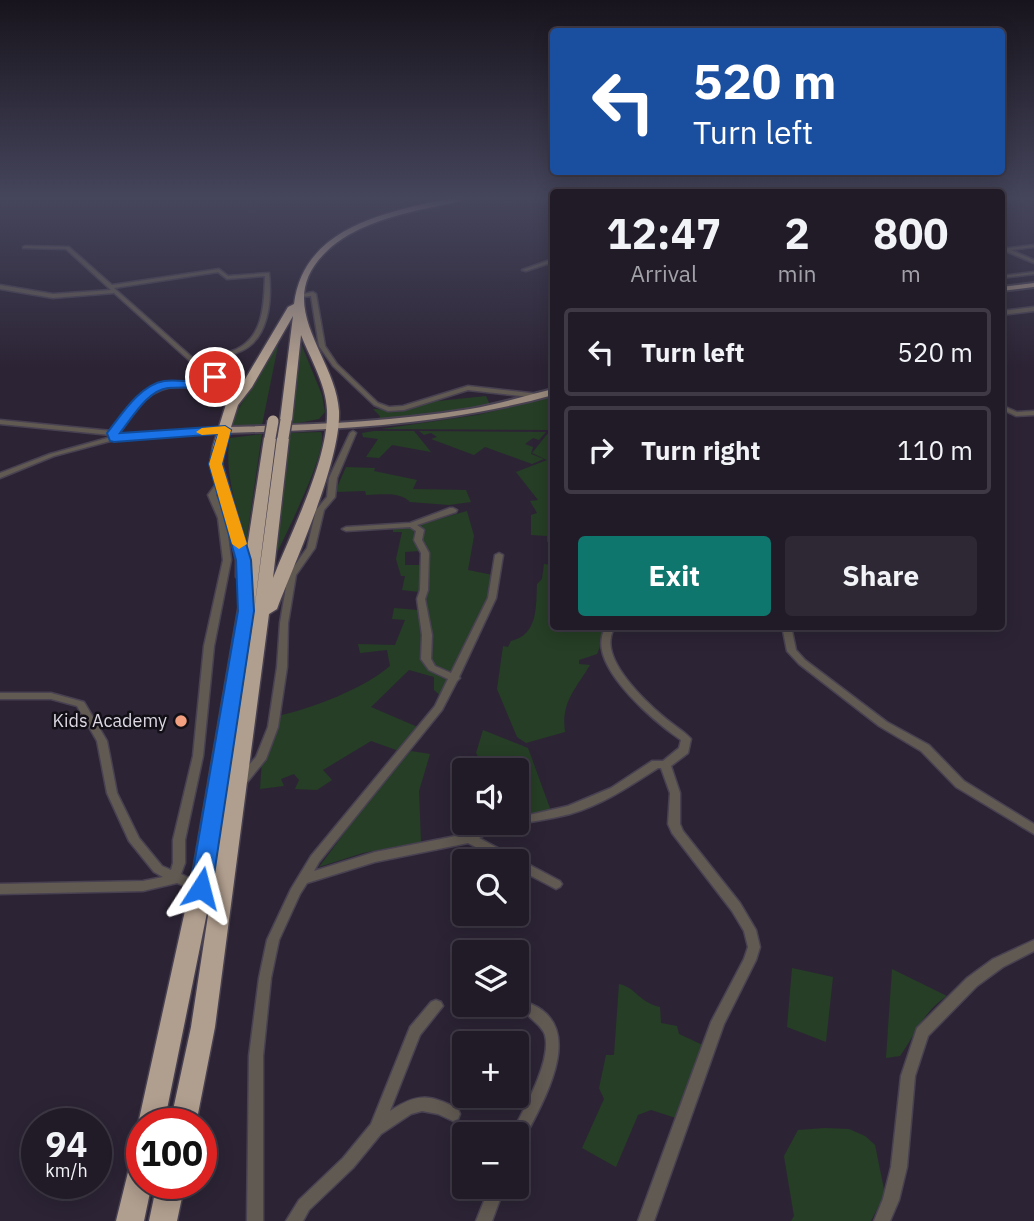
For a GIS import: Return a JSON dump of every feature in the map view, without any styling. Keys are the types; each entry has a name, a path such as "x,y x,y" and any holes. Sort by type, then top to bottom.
{"highway":[{"path":"259,634 322,471 332,427 330,392 304,331 295,285 302,266 315,254"},
{"path":"154,1108 201,888 301,285 309,266 321,254"},
{"path":"246,611 243,560 216,464 232,404 246,387 298,303"},
{"path":"186,1108 202,1027 259,634 278,430"},
{"path":"130,1221 135,1199"},
{"path":"163,1221 168,1199"}],"main road":[{"path":"1005,289 1034,285"},
{"path":"225,430 332,427 420,420 473,412 550,393"}],"street":[{"path":"0,476 52,455 114,435 150,389 158,386 201,386 214,382 215,377 193,361 74,254"},
{"path":"1014,254 1034,262"},
{"path":"524,270 550,261"},
{"path":"0,287 53,296 112,289 219,270 227,278 267,274 263,328 250,343 235,351 193,361"},
{"path":"1005,277 1034,273"},
{"path":"298,303 313,295 322,345 335,365 376,404 388,409 404,408 468,388 539,396"},
{"path":"298,303 314,306"},
{"path":"1005,313 1034,309"},
{"path":"1005,409 1016,414 1034,413"},
{"path":"0,422 114,435 225,430"},
{"path":"237,786 261,759 273,727 289,586 292,575 311,548 320,510 331,497 333,478 353,433"},
{"path":"176,877 179,863 178,840 198,756 209,646 227,560 222,518 212,495 222,482"},
{"path":"346,529 411,526 453,510"},
{"path":"411,526 420,530 418,540 425,553 424,590 421,599 427,635 426,659 432,667 455,678"},
{"path":"255,1221 256,1056 265,978 273,940 295,892 340,827 439,708 492,598 499,555"},
{"path":"529,819 570,810 615,791 656,764 665,765 684,750 686,739 644,705 613,664 606,643 610,630"},
{"path":"787,630 792,651 802,663 883,724 925,748 960,784 1034,830"},
{"path":"0,696 51,696 81,704 102,741 113,793 135,841 158,869 201,888"},
{"path":"646,1221 718,1022 754,947 750,930 736,908 678,833 674,824 675,793 665,765"},
{"path":"304,879 375,857 475,835"},
{"path":"469,838 490,849"},
{"path":"529,870 555,884"},
{"path":"0,888 143,886 176,877"},
{"path":"882,1221 891,1200 899,1167 908,1076 922,1032 972,982 998,963 1034,945"},
{"path":"294,1221 304,1205 348,1163 376,1129 415,1031 436,1006"},
{"path":"524,1122 550,1063 554,1047 552,1033 546,1023 531,1010"},
{"path":"376,1129 424,1102 435,1103 453,1114"},
{"path":"484,1221 493,1199"}],"green space":[{"path":"279,341 262,425 232,427 236,413"},
{"path":"300,341 322,395 325,412 319,419 288,425"},
{"path":"486,396 490,405 379,420 380,416 373,409 398,410 436,398 438,401"},
{"path":"550,398 550,430 381,429 477,415"},
{"path":"414,431 431,452 392,445 379,458 366,457 378,439 363,437 362,433"},
{"path":"419,431 546,432 539,440 533,438 525,444 533,447 531,454 544,459 532,464 485,447 474,455 431,439 437,437 431,433 424,435"},
{"path":"321,432 319,456 312,475 272,563 287,433"},
{"path":"550,432 550,542 547,542 547,536 531,535 531,515 537,513 530,501 538,500 516,472 547,460 532,453"},
{"path":"262,434 246,543 230,477 228,451 230,438"},
{"path":"346,467 375,468 374,471 417,480 413,489 466,490 471,502 449,505 410,502 395,495 366,495 365,491 335,492"},
{"path":"467,511 474,536 468,570 493,575 488,602 451,674 430,662 424,608 426,553 414,526"},
{"path":"409,527 417,531 420,551 405,552 405,565 419,565 419,592 402,590 405,576 401,576 396,559 402,532 393,532 393,529"},
{"path":"544,564 550,565 550,630 607,630 597,654 579,660 579,664 590,665 567,704 565,732 526,743 517,737 497,689 503,646 508,647 511,641 520,638 531,626 537,584 542,579"},
{"path":"394,608 418,610 423,623 422,657 450,679 443,698 434,690 434,677 409,670 371,707 420,728 399,751 371,741 323,770 332,780 317,790 295,789 299,780 294,774 281,779 284,786 260,789 262,760 278,716 337,697 390,666 387,650 360,653 358,644 395,645 405,620 392,619"},
{"path":"483,730 528,748 551,811 529,815 529,758 479,758 476,753"},
{"path":"411,751 430,754 419,791 421,842 363,853 319,867 386,777"},
{"path":"792,968 833,977 826,1042 787,1027"},
{"path":"892,969 947,996 926,1016 900,1056 886,1058"},
{"path":"619,984 660,1007 661,1023 677,1026 679,1034 707,1047 679,1119 651,1110 638,1115 616,1167 582,1148 604,1099 599,1088 606,1055 614,1055"},
{"path":"849,1129 865,1136 875,1145 885,1194 871,1221 791,1221 794,1216 784,1156 798,1130"}],"slow traffic":[{"path":"202,432 225,430 216,464 239,544"}],"place":[{"name":"Kids Academy","path":"181,721"}],"route":[{"path":"201,888 246,611 243,560 216,464 225,430 114,438 114,433 150,389 166,384 201,386 214,382 215,377"}]}
